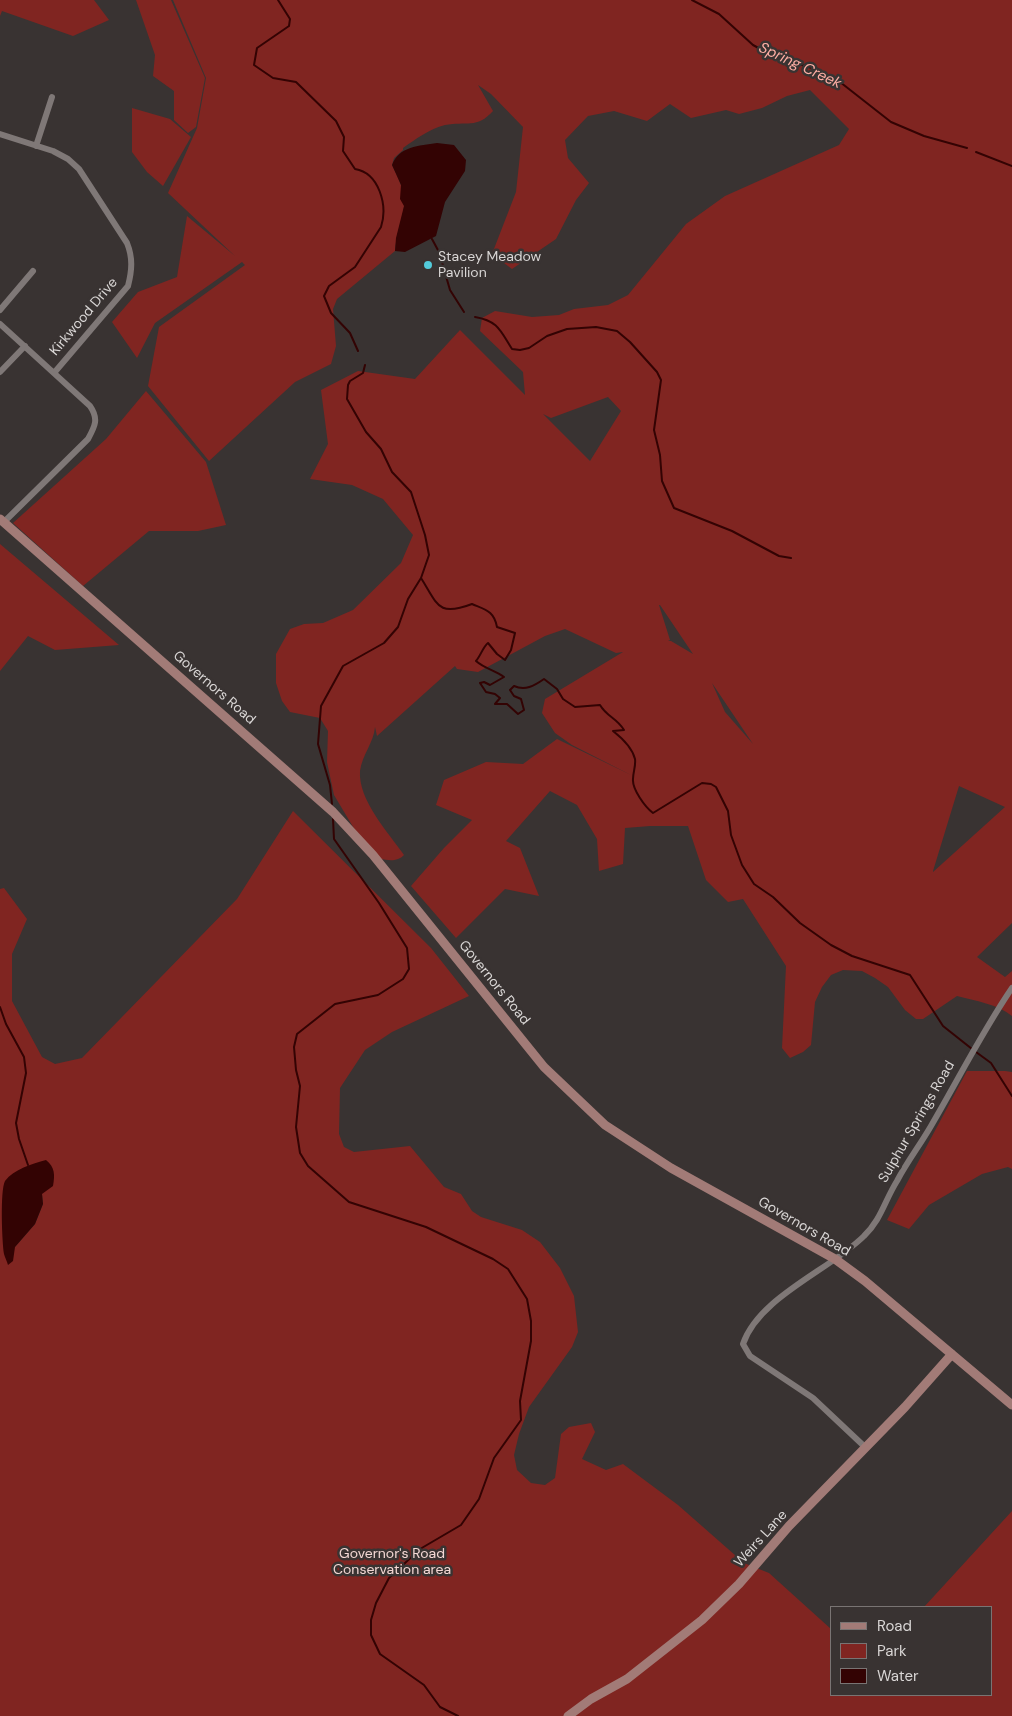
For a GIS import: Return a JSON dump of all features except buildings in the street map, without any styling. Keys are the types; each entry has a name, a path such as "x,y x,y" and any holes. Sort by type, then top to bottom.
{"main road":[{"name":"Governors Road","path":"2,521 333,812 373,855 544,1067 599,1119 671,1168 835,1260 865,1282 1012,1405"},
{"name":"Weirs Lane","path":"568,1716 591,1699 627,1679 702,1620 739,1584 789,1526 905,1406 952,1354"}],"street":[{"path":"36,146 52,97"},
{"name":"Kirkwood Drive","path":"0,134 53,151 79,169 126,243 130,253 132,271 128,286 54,373"},
{"path":"0,310 33,271"},
{"path":"0,324 90,406 95,414 95,425 88,439 2,521"},
{"path":"0,372 24,346"},
{"name":"Sulphur Springs Road","path":"865,1447 813,1398 783,1376 750,1356 743,1344 747,1333 762,1316 790,1290 835,1260 864,1236 882,1213 895,1183 931,1126 972,1052 1012,988"}],"green space":[{"path":"0,0 94,0 109,20 73,36 2,11 0,16"},
{"path":"136,0 171,0 205,78 196,127 188,133 174,120 174,91 153,76 155,55"},
{"path":"173,0 1012,0 1012,923 977,957 1005,977 1012,971 1012,1016 993,1006 957,996 923,1019 916,1019 905,1010 888,987 875,978 862,971 843,970 831,975 822,987 815,1002 811,1045 803,1052 790,1058 782,1048 786,966 743,899 728,902 706,880 688,826 625,828 623,864 599,871 597,839 577,805 550,791 506,841 520,848 539,896 505,889 456,938 411,886 444,848 472,820 436,805 444,780 486,762 523,764 557,739 631,775 572,745 555,733 542,713 545,699 623,652 616,653 565,629 545,636 478,672 457,669 455,666 377,736 375,727 373,738 361,765 361,782 364,793 375,815 404,855 393,860 371,857 334,795 327,762 328,731 320,718 290,712 282,701 276,683 276,654 290,629 304,624 323,623 353,610 401,563 413,535 383,499 352,485 310,479 328,444 321,390 358,371 415,379 460,330 525,395 523,372 480,331 482,318 495,311 532,317 559,315 574,309 608,305 628,295 686,224 725,196 839,145 849,129 810,90 787,96 762,108 739,114 726,110 691,118 670,104 647,121 614,111 588,116 565,140 568,158 589,183 576,200 556,239 512,269 492,254 516,192 523,127 491,94 478,85 493,111 487,117 476,122 445,125 434,129 403,148 394,158 392,165 404,196 403,213 395,251 337,299 333,309 336,346 331,364 295,382 209,461 148,386 159,327 245,265 242,262 155,323 137,358 112,322 138,292 177,277 187,216 235,256 168,193 197,128 206,78","holes":["608,397 621,411 590,461 543,414 551,418","659,605 693,654 668,641 670,640","712,683 753,744 725,712","959,786 1005,807 933,872"]},
{"path":"132,108 170,119 191,137 163,186 147,172 132,152"},
{"path":"146,391 206,462 226,525 198,531 149,531 83,586 13,523 106,439"},
{"path":"0,544 119,645 55,650 28,636 0,671"},
{"name":"Governor's Road Conservation area","path":"293,811 431,948 469,996 392,1032 365,1050 340,1088 339,1134 344,1147 354,1152 410,1146 444,1187 461,1194 472,1211 481,1217 522,1230 540,1242 560,1268 574,1296 578,1332 572,1347 529,1407 514,1455 517,1470 531,1483 545,1485 555,1478 561,1434 569,1427 591,1423 595,1432 582,1459 606,1470 623,1464 678,1505 744,1563 769,1573 830,1628 830,1696 992,1696 992,1606 925,1606 1012,1511 1012,1716 0,1716 0,889 4,888 27,919 12,954 12,1001 42,1057 55,1064 82,1058 237,899","holes":["46,1161 42,1194 43,1204 35,1224 15,1247"]},
{"path":"967,1071 1012,1072 1012,1169 1008,1167 982,1174 929,1205 909,1229 887,1220"}],"water":[{"path":"437,143 454,145 466,160 465,171 445,202 436,236 405,252 395,251 396,238 404,206 400,199 401,185 392,165 399,154 405,150"},
{"path":"46,1160 54,1172 53,1186 42,1194 43,1204 35,1224 15,1247 13,1261 8,1265 4,1254 2,1228 3,1186 5,1181 18,1170"}],"waterway":[{"path":"278,0 290,19 289,26 257,48 254,65 273,78 296,82 336,121 344,137 343,151 355,169 370,177 380,191 383,209 381,227 355,267 329,286 324,296 331,313 350,333 358,351"},
{"name":"Spring Creek","path":"692,0 719,14 753,45 775,57 812,68 840,82 891,122 924,136 967,148"},
{"name":"Spring Creek","path":"976,152 1012,166"},
{"path":"432,239 439,252 450,290 464,312"},
{"path":"475,317 494,324 512,349 520,350 529,348 547,336 567,329 596,327 617,331 630,342 657,372 661,380 654,430 660,455 662,481 674,508 732,531 779,556 791,558"},
{"path":"332,804 330,785 318,744 321,706 343,666 384,643 398,627 408,599 421,578 429,555 425,535 411,492 392,472 381,449 366,432 347,399 350,381 363,373 365,365"},
{"path":"421,578 436,602 445,609 461,608 472,604 491,614 497,627 515,633 511,650 505,660 488,643 476,661 504,677 490,685 484,682 480,683 486,692 495,694 500,698 495,704 507,704 518,714 524,710 521,699 514,696 510,690 514,686 529,687 544,679 557,689 563,699 575,707 600,705 624,730 613,731 626,743 634,755 633,783 646,807 653,813 702,783 711,784 716,787 728,811 731,835 742,865 754,884 773,897 800,923 831,945 852,956 910,975 943,1026 972,1049"},
{"path":"333,819 334,839 379,903 407,948 409,969 403,979 378,995 335,1004 297,1034 294,1047 296,1070 300,1086 296,1127 300,1153 308,1166 349,1202 426,1227 493,1259 508,1269 527,1299 531,1321 531,1341 520,1401 521,1420 494,1458 479,1499 461,1525 420,1549 389,1578 376,1603 371,1620 371,1635 380,1654 424,1685 440,1707 458,1716"},
{"path":"0,1007 6,1024 24,1057 26,1073 16,1123 19,1139 28,1165"},
{"path":"976,1052 991,1063 1012,1096"}],"place":[{"name":"Stacey Meadow Pavilion","path":"428,265"}]}
